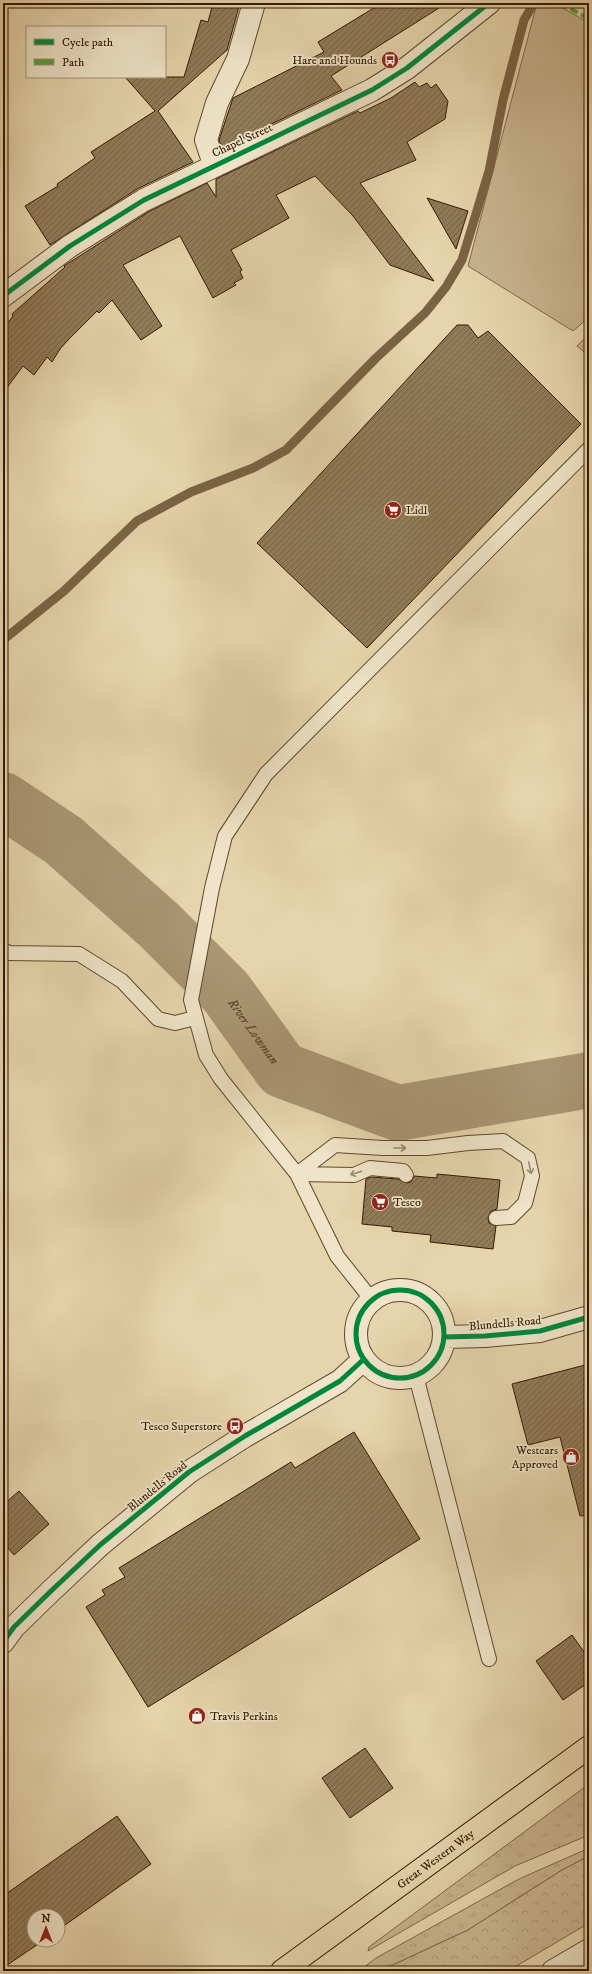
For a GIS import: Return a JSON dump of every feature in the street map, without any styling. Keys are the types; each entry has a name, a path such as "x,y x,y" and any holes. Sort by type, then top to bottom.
{"main road":[{"name":"Great Western Way","path":"282,1971 589,1747"}],"street":[{"name":"Chapel Street","path":"214,164 206,140 217,103 238,59 254,3"},
{"name":"Chapel Street","path":"3,296 70,246 144,200 214,164 372,90 407,68 489,3"},
{"path":"400,1290 418,1294 431,1303 442,1322 444,1337 440,1352 426,1370 416,1376 395,1379 383,1376 369,1367 358,1350 355,1335 357,1320 365,1306 372,1300 385,1292 400,1290"},
{"name":"Blundells Road","path":"444,1337 485,1336 540,1331 589,1317"},
{"name":"Blundells Road","path":"3,1642 14,1627 50,1591 100,1545 189,1472 245,1436 340,1381 364,1359"},
{"path":"553,1971 589,1950"}],"lane":[{"path":"372,1300 337,1256 298,1174 221,1079 206,1054 191,1000 212,888 225,836 266,774 589,449"},
{"path":"3,950 9,953 79,954 122,981 158,1019 175,1023 195,1018"},
{"path":"298,1174 335,1145 383,1148 427,1148 468,1143 503,1141 528,1158 532,1176 525,1203 511,1217 496,1218"},
{"path":"298,1174 354,1175 370,1168 403,1171 406,1175"},
{"path":"416,1376 489,1659"}],"green space":[{"path":"537,3 554,3 589,23 589,317 573,331 468,266"},
{"path":"589,334 589,356 577,346"},
{"path":"589,1784 589,1835 515,1866 368,1951 369,1947"},
{"path":"589,1848 589,1856 562,1870 468,1930 380,1971 359,1971 376,1958 519,1879"},
{"path":"589,1856 589,1923 508,1971 380,1971 468,1930 562,1870"}],"building":[{"path":"213,3 240,3 227,50 158,111 193,162 137,189 50,245 25,206 58,186 57,184 95,158 91,152 155,111 126,78 184,77 201,20 208,22"},
{"path":"382,3 447,3 331,76 342,90 222,148 219,140 233,98 324,52 318,42"},
{"path":"415,82 419,87 427,83 431,88 436,84 448,101 445,119 407,142 416,160 360,183 434,281 390,265 353,216 315,176 276,195 289,218 231,250 242,270 240,272 243,278 234,283 236,285 213,298 180,236 123,265 162,326 141,340 112,300 99,313 97,311 68,340 52,362 47,357 34,375 23,366 3,393 3,329 13,316 12,314 65,267 64,266 150,211 207,183 216,197 216,179 358,111 360,113 391,98"},
{"path":"427,198 468,211 456,249"},
{"name":"Lidl","path":"457,325 468,325 478,338 488,331 581,424 367,648 257,543"},
{"path":"437,1174 500,1180 497,1209 491,1211 488,1218 489,1223 496,1226 493,1249 430,1242 431,1235 392,1231 392,1227 362,1224 366,1179 371,1177 398,1179 407,1183 411,1182 414,1176 437,1178"},
{"path":"589,1364 589,1515 580,1516 560,1437 528,1445 512,1384"},
{"path":"354,1432 420,1539 148,1707 86,1607 105,1595 102,1590 125,1577 119,1568 291,1462 295,1468"},
{"path":"19,1491 49,1524 14,1555 3,1542 3,1505"},
{"path":"572,1635 589,1659 589,1682 563,1700 536,1661"},
{"path":"365,1748 393,1788 350,1818 322,1778"},
{"path":"117,1816 151,1864 66,1924 66,1908 26,1908 26,1948 32,1948 3,1968 3,1896"}],"waterway":[{"path":"3,640 64,591 137,521 191,492 253,468 286,450 376,358 425,313 446,287 462,260 489,171 503,100 524,20 534,3"},
{"name":"River Lowman","path":"3,800 63,840 159,925 226,992 282,1070 398,1113 589,1080"}],"marked path":[{"path":"560,3 589,19"}],"cycle path":[{"path":"3,296 70,246 144,200 372,90 407,68 489,3"},
{"path":"400,1290 417,1293 431,1303 441,1317 444,1334 441,1351 431,1365 417,1375 400,1378 383,1375 369,1365 359,1351 356,1334 359,1317 369,1303 383,1293 400,1290"},
{"path":"444,1337 485,1336 540,1331 589,1317"},
{"path":"3,1642 14,1627 100,1545 189,1472 245,1436 340,1381 364,1359"}],"place":[{"name":"Hare and Hounds","path":"390,60"},
{"name":"Lidl","path":"393,510"},
{"name":"Tesco","path":"380,1202"},
{"name":"Tesco Superstore","path":"235,1426"},
{"name":"Westcars Approved","path":"571,1457"},
{"name":"Travis Perkins","path":"197,1716"}]}
